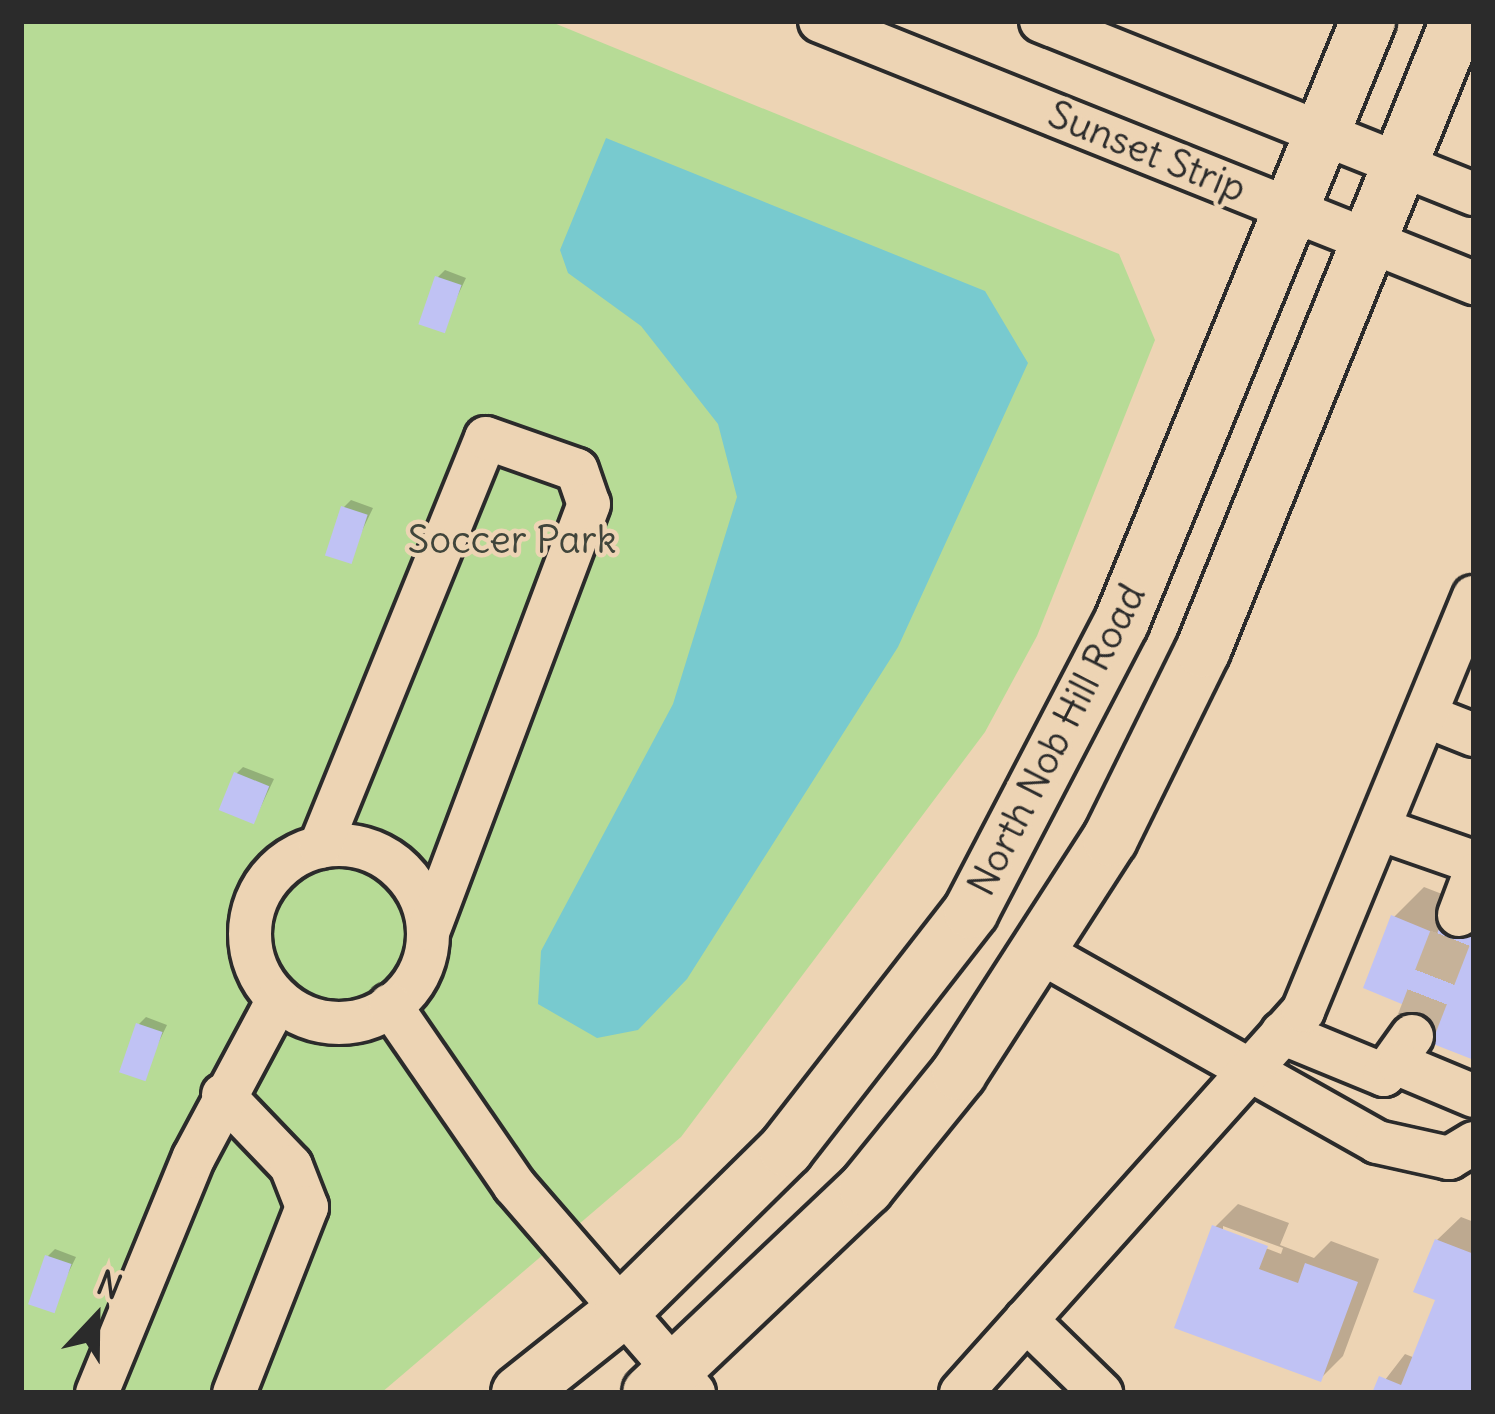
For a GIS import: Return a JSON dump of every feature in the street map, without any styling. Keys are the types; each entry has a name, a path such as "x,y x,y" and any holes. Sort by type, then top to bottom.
{"main road":[{"name":"North Nob Hill Road","path":"518,1393 622,1311 786,1149 971,910 1120,623 1295,212 1368,21"},
{"path":"673,1386 866,1188 1042,953 1203,650 1372,243 1458,21"}],"street":[{"name":"Sunset Strip","path":"820,21 1474,283"},
{"path":"1041,21 1474,194"},
{"path":"320,848 486,438 577,470 589,504 429,929 424,964 390,1005 343,1023 278,1000 248,938 254,903 272,873 320,848 369,849 400,867 429,929"},
{"path":"961,1393 1303,1011 1474,597"},
{"path":"1426,716 1474,735"},
{"path":"1379,829 1474,862"},
{"path":"1459,915 1474,875"},
{"path":"1042,953 1245,1076 1377,1142 1449,1158 1474,1143"},
{"path":"97,1393 223,1095 278,1000"},
{"path":"390,1005 514,1186 622,1311 673,1386"},
{"path":"1282,1033 1384,1075 1406,1050 1474,1096"},
{"path":"223,1095 291,1166 307,1207 234,1393"},
{"path":"1026,1320 1101,1393"}],"green space":[{"name":"Soccer Park","path":"21,21 549,21 1119,254 1155,340 1037,636 985,732 681,1137 381,1393 21,1393"}],"water":[{"path":"606,138 985,291 1028,363 898,647 687,979 638,1030 597,1038 538,1004 541,951 673,704 737,497 718,424 641,326 568,273 560,250"}],"building":[{"path":"435,276 461,285 445,333 418,324"},
{"path":"341,506 368,515 352,564 325,555"},
{"path":"234,772 269,786 254,824 219,810"},
{"path":"1446,910 1474,922 1474,1060 1400,1031 1409,1007 1363,988 1391,915 1437,934"},
{"path":"136,1023 162,1032 146,1081 119,1072"},
{"path":"1212,1225 1268,1246 1259,1269 1298,1283 1305,1263 1358,1282 1321,1382 1174,1328"},
{"path":"1435,1239 1474,1254 1474,1393 1372,1393 1379,1376 1401,1385 1435,1300 1413,1292"},
{"path":"45,1255 71,1264 55,1313 28,1304"}],"tunnel":[{"path":"1412,1036 1459,915"}]}
